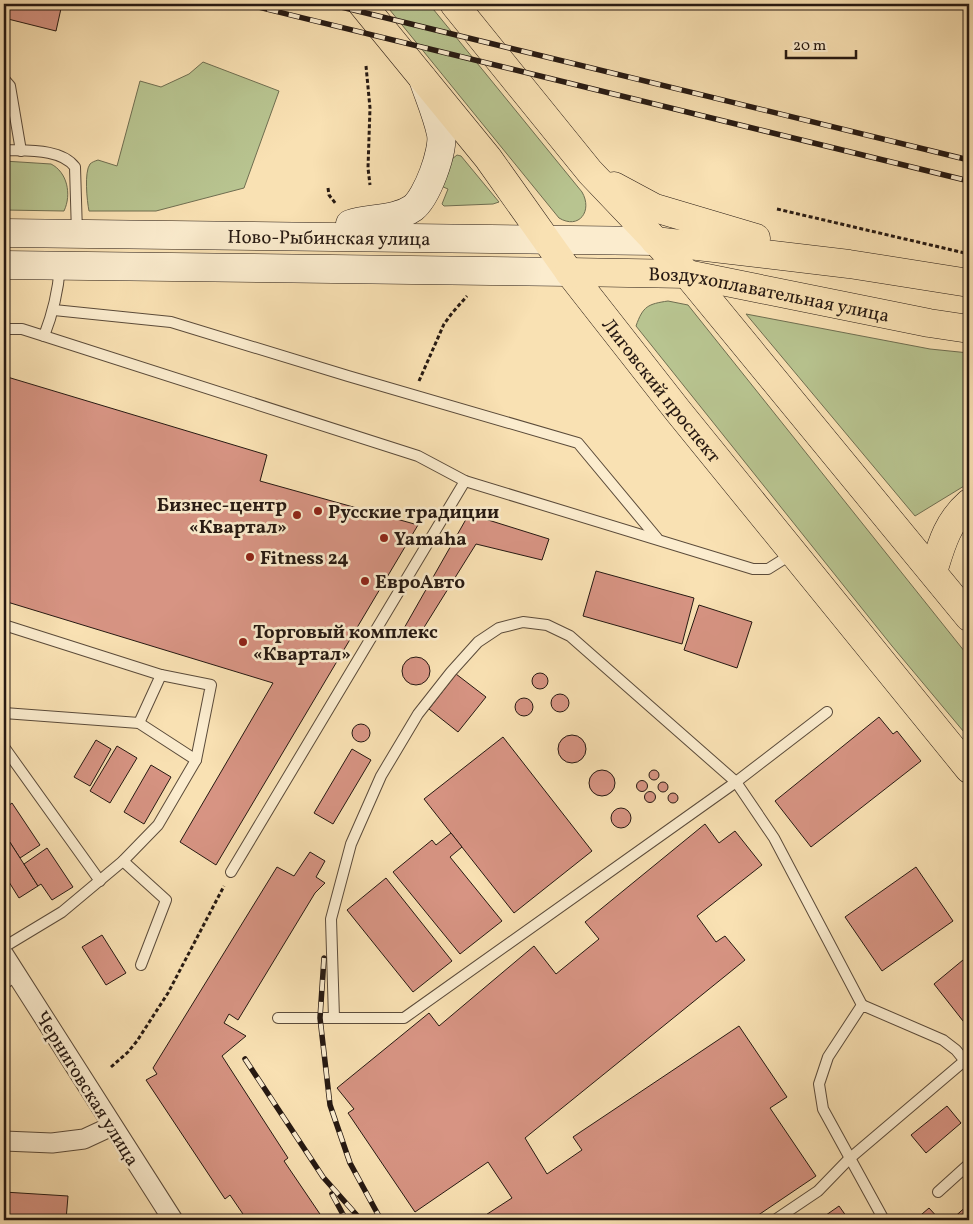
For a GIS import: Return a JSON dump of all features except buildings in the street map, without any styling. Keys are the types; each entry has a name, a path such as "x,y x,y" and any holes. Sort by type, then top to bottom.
{"main road":[{"name":"Лиговский проспект","path":"362,4 488,158 569,272 678,411 969,769"},
{"path":"454,4 590,172 687,274 969,617"},
{"path":"316,237 358,221 387,218 413,208 426,191 437,165 441,136 422,78"},
{"path":"590,172 655,208 849,264"},
{"name":"Ново-Рыбинская улица","path":"4,233 655,241"},
{"name":"Воздухоплавательная улица","path":"655,241 849,264 969,283"},
{"name":"Ново-Рыбинская улица","path":"4,265 569,272"},
{"name":"Воздухоплавательная улица","path":"569,272 687,274 929,323 969,329"},
{"path":"933,572 948,527 969,503"}],"street":[{"name":"Черниговская улица","path":"4,955 10,979 112,1126 173,1220"},
{"path":"4,1141 52,1143 84,1139 112,1126"}],"lane":[{"path":"4,79 10,86 21,151"},
{"path":"4,150 59,154 70,160 75,167 76,234"},
{"path":"44,336 54,310 59,287 60,266"},
{"path":"54,310 171,322 578,443 657,538"},
{"path":"4,329 22,329 44,336 418,456 466,481 753,569 768,569 794,552"},
{"path":"231,872 466,481"},
{"path":"334,1018 331,919 351,844 381,776 418,714 450,672 478,642 499,628 523,622 547,625 570,636 736,782 774,838 862,1005 943,1040 967,1059 850,1159 818,1191 775,1220"},
{"path":"4,625 162,675 211,685 196,760 158,826 123,861 62,912 4,947"},
{"path":"138,723 162,675"},
{"path":"278,1018 404,1018 736,782 827,712"},
{"path":"4,713 138,723 196,760"},
{"path":"4,747 100,881"},
{"path":"123,861 166,900 141,966"},
{"path":"862,1005 828,1057 819,1084 823,1109 884,1220"},
{"path":"938,1192 969,1164"}],"path":[{"path":"366,66 370,108 368,168 370,185"},
{"path":"328,188 329,195 342,209"},
{"path":"776,209 969,254"},
{"path":"412,395 444,324 470,292"},
{"path":"111,1067 137,1042 168,992 213,910 231,872"}],"green space":[{"path":"385,4 429,4 582,192 586,206 582,217 573,222 559,218"},
{"path":"203,62 279,91 244,188 156,211 89,211 86,187 88,168 91,163 98,160 117,166 140,81 161,87 189,74"},
{"path":"457,155 461,156 499,202 493,204 444,206 442,204 448,189 441,186 452,159"},
{"path":"4,161 51,164 61,172 68,191 64,211 4,210"},
{"path":"668,301 688,305 969,657 969,738 892,646 636,326 641,314 647,307"},
{"path":"746,314 930,349 969,353 969,483 915,516"}],"railway":[{"path":"246,4 969,181"},
{"path":"329,4 969,160"},
{"path":"324,958 320,1018 330,1105 350,1163 381,1220"},
{"path":"245,1059 323,1177 361,1220"},
{"path":"332,1194 346,1220"}],"place":[{"name":"Русские традиции","path":"318,511"},
{"name":"Бизнес-центр «Квартал»","path":"297,515"},
{"name":"Yamaha","path":"384,538"},
{"name":"Fitness 24","path":"250,557"},
{"name":"ЕвроАвто","path":"365,581"},
{"name":"Торговый комплекс «Квартал»","path":"243,642"}]}
